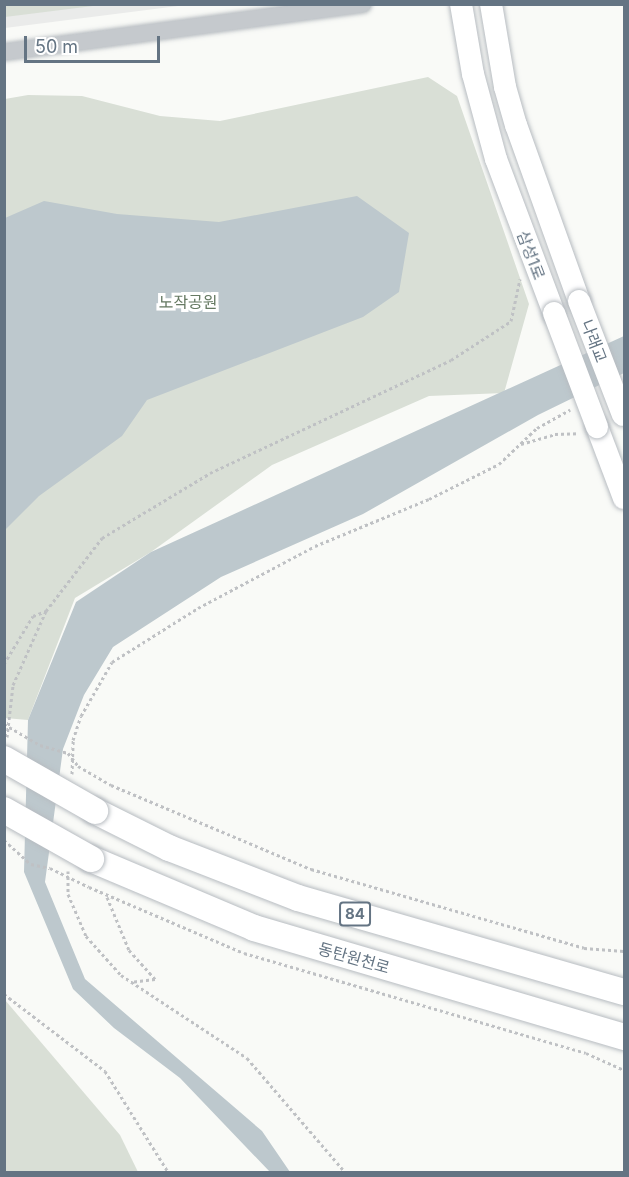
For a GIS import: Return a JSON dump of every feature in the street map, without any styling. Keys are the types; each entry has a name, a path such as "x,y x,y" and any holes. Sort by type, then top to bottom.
{"main road":[{"name":"84","path":"5,751 95,811 169,848 298,898 624,992"},
{"name":"동탄원천로","path":"4,810 80,859 254,928 624,1037"}],"street":[{"path":"4,51 363,4"},
{"name":"삼성1로","path":"461,4 473,74 496,159 554,313 591,430 624,498"},
{"name":"삼성1로","path":"491,4 505,87 516,125 579,301"},
{"name":"나래교","path":"579,301 624,417"}],"path":[{"path":"5,751 13,685 46,611 102,538 210,473 451,360 511,321 522,269"},
{"path":"72,776 73,740 81,716 112,662 198,608 315,546 429,499 499,464 537,428 576,407"},
{"path":"519,445 555,434 591,430"},
{"path":"4,664 33,616 46,611"},
{"path":"4,724 40,745 68,753 78,766 111,785 310,869 584,948 624,951"},
{"path":"4,840 31,864 50,868 106,895 244,952 586,1053 624,1070"},
{"path":"80,859 68,894 86,936 132,982 247,1058 345,1173"},
{"path":"106,895 129,950 155,979 132,982"},
{"path":"4,994 105,1071 168,1173"}],"shaded area":[{"path":"5,4 186,5 5,28"},
{"path":"357,196 409,233 399,292 363,317 147,400 122,436 39,496 5,530 5,218 44,201 117,214 219,222"},
{"path":"624,336 624,373 538,415 363,514 221,577 113,647 84,695 63,749 45,882 85,979 262,1131 290,1172 270,1172 180,1078 114,1028 73,989 24,872 28,720 76,602 151,552"}],"green space":[{"path":"5,4 101,4 101,5 5,17"},
{"name":"노작공원","path":"428,77 457,96 529,304 504,393 429,396 272,465 151,552 75,598 28,720 5,718 5,99 28,95 82,96 160,116 220,121"},
{"path":"5,1000 120,1135 138,1172 5,1172"}]}
